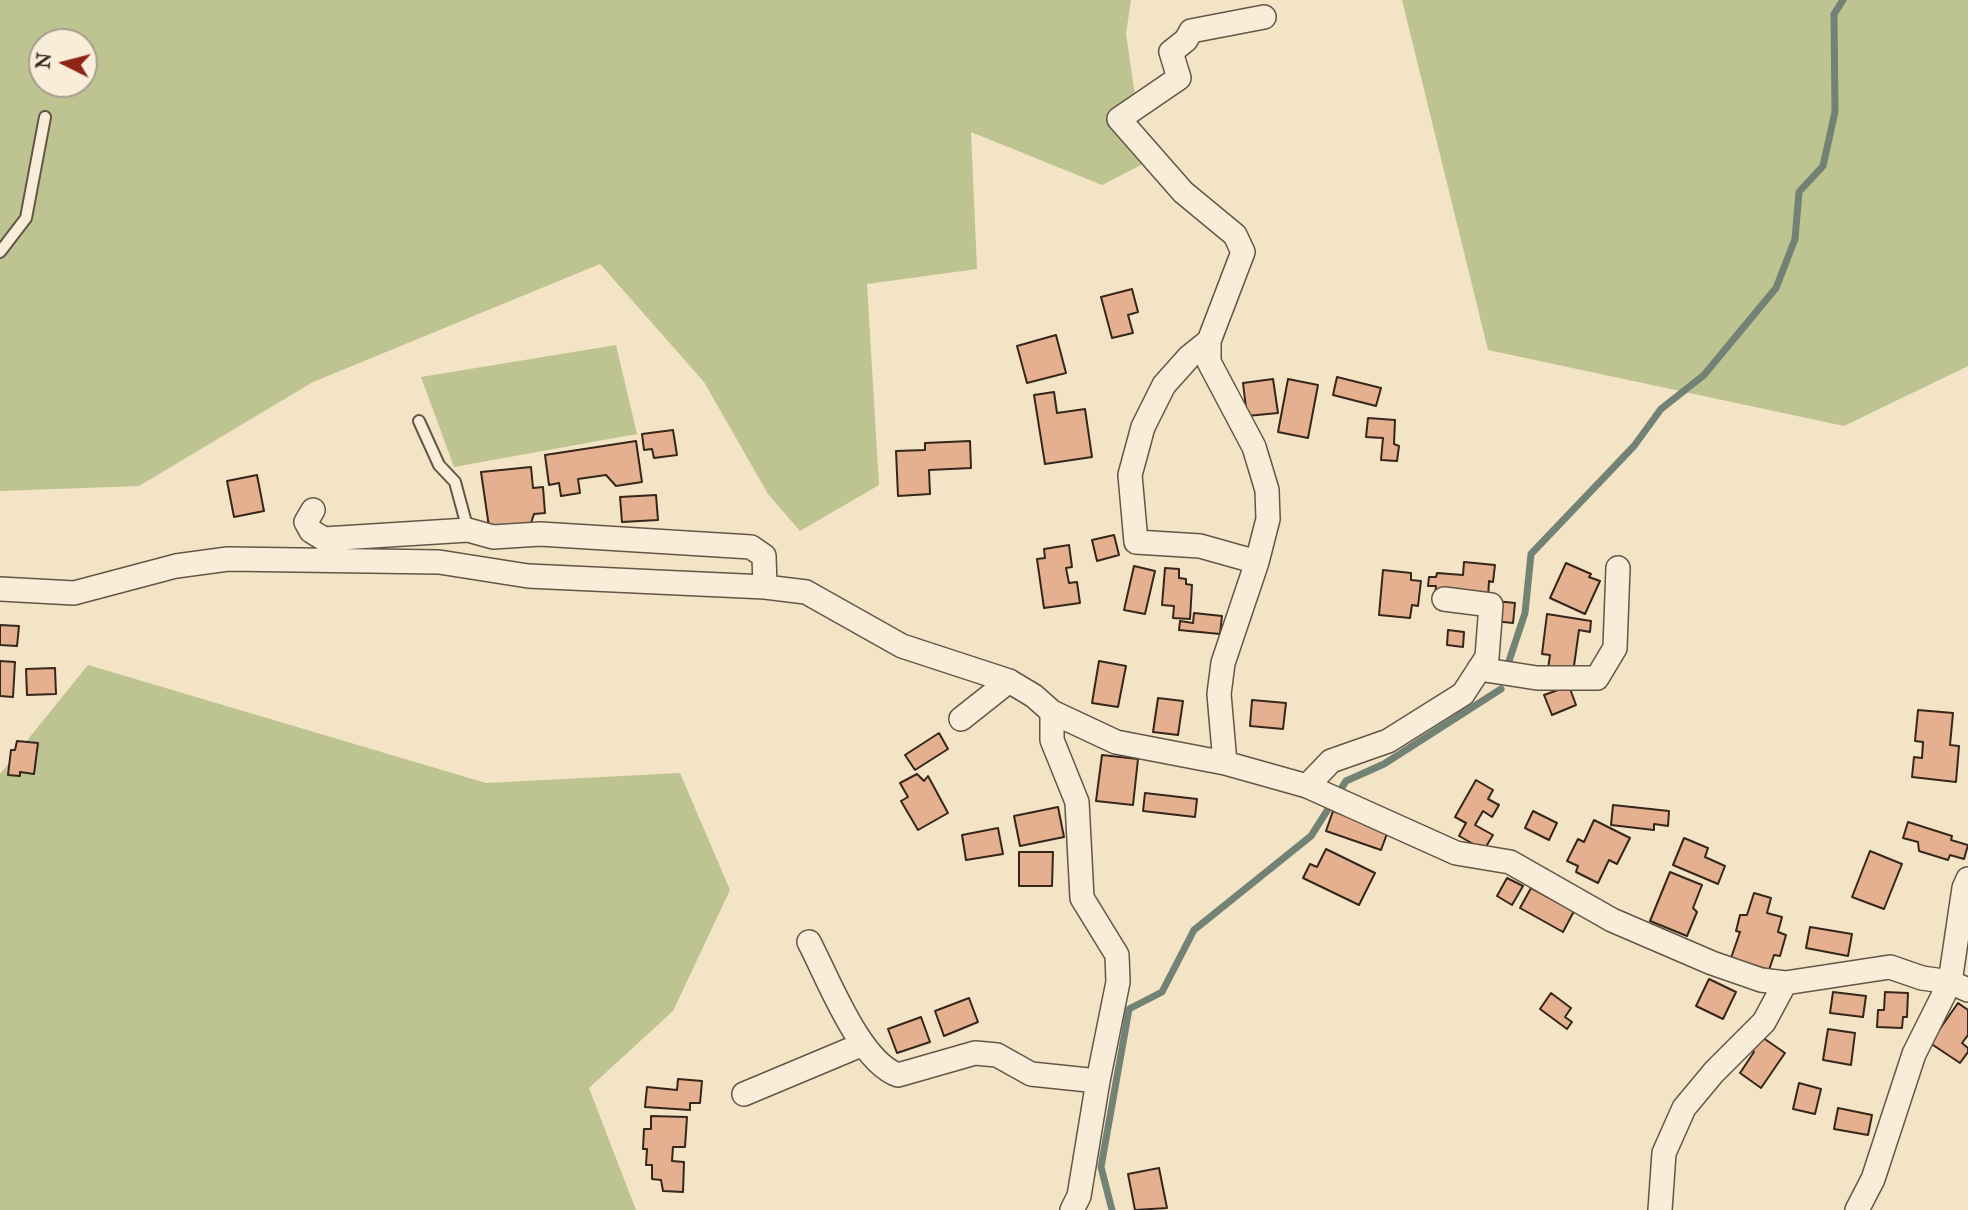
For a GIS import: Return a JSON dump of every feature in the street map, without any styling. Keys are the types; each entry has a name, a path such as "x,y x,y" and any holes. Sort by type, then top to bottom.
{"street":[{"path":"1225,763 1219,694 1223,663 1257,562 1268,519 1267,490 1254,447 1209,362 1209,341 1243,252 1235,235 1183,192 1119,119 1179,78 1171,52 1186,40 1191,31 1265,17"},
{"path":"1209,341 1189,357 1164,385 1143,427 1130,475 1136,542 1200,546 1257,562"},
{"path":"313,510 306,522 311,531 324,538 468,530 493,537 540,534 751,547 764,556 765,587"},
{"path":"0,589 74,593 176,566 229,559 439,562 528,576 765,587 806,592 902,646 1009,681 1034,696 1052,712 1116,742 1225,763 1307,786 1456,853 1510,862 1612,920 1712,963 1760,980 1785,983 1890,967 1922,978 1959,986"},
{"path":"1479,669 1537,678 1597,678 1615,648 1618,568"},
{"path":"1307,786 1331,761 1388,741 1463,694 1487,657 1491,605 1444,599"},
{"path":"961,719 1009,681"},
{"path":"1052,712 1052,740 1077,802 1083,898 1116,955 1118,982 1079,1196 1072,1210"},
{"path":"1857,1210 1873,1179 1914,1054 1959,986 1964,888 1968,879"},
{"path":"809,942 862,1045 888,1071 898,1074 975,1053 997,1055 1031,1074 1098,1081"},
{"path":"1660,1210 1664,1153 1684,1108 1714,1072 1764,1022 1785,983"},
{"path":"744,1094 862,1045"}],"lane":[{"path":"0,252 26,218 45,117"},
{"path":"419,421 439,465 455,482 468,530"}],"green space":[{"path":"0,0 1131,0 1126,34 1145,163 1102,185 971,132 977,269 867,284 879,485 800,531 768,494 704,382 600,264 313,382 139,486 0,491"},
{"path":"1402,0 1968,0 1968,366 1844,426 1488,350"},
{"path":"616,345 637,434 454,467 421,377"},
{"path":"88,665 486,783 680,773 730,890 673,1011 589,1088 636,1210 0,1210 0,774"}],"building":[{"path":"1132,289 1138,312 1128,315 1133,333 1112,338 1101,297"},
{"path":"1056,335 1066,373 1027,383 1017,346"},
{"path":"1337,377 1381,388 1376,406 1333,395"},
{"path":"1273,379 1278,413 1247,416 1243,383"},
{"path":"1288,379 1318,385 1308,438 1278,432"},
{"path":"1054,392 1057,413 1085,409 1092,457 1045,464 1034,395"},
{"path":"1368,418 1395,420 1394,444 1399,446 1397,461 1381,460 1383,438 1366,437"},
{"path":"673,430 677,455 654,458 652,449 644,450 642,434"},
{"path":"636,441 642,482 616,486 606,475 578,479 580,493 561,496 559,483 549,485 545,455"},
{"path":"970,441 971,468 929,470 930,494 898,496 896,451 925,450 925,443"},
{"path":"531,467 533,488 543,487 545,513 534,514 531,523 489,527 481,472"},
{"path":"257,475 264,511 234,517 227,481"},
{"path":"656,495 658,520 622,522 620,497"},
{"path":"1114,535 1119,555 1097,561 1092,540"},
{"path":"1069,545 1072,567 1066,568 1069,583 1077,582 1080,603 1044,608 1037,559 1045,558 1044,549"},
{"path":"1464,562 1495,565 1493,582 1489,581 1488,598 1435,594 1436,586 1428,586 1429,577 1436,577 1437,573 1463,575"},
{"path":"1566,563 1600,581 1585,614 1550,598"},
{"path":"1134,566 1155,571 1145,614 1124,610"},
{"path":"1165,568 1179,569 1179,578 1186,579 1186,584 1192,585 1190,619 1173,618 1174,606 1162,605"},
{"path":"1383,570 1411,573 1411,580 1421,581 1418,606 1412,605 1410,618 1379,615"},
{"path":"1496,601 1515,603 1513,623 1494,621"},
{"path":"1194,613 1222,616 1220,634 1179,630 1180,621 1193,623"},
{"path":"1547,614 1591,621 1590,632 1579,630 1573,673 1548,669 1550,655 1542,654"},
{"path":"0,625 19,626 17,646 0,645"},
{"path":"1448,630 1464,632 1463,647 1447,645"},
{"path":"0,661 15,662 13,697 0,696"},
{"path":"1099,661 1126,666 1118,707 1092,703"},
{"path":"55,668 56,694 27,695 26,669"},
{"path":"1569,686 1576,705 1552,715 1544,695"},
{"path":"1158,698 1183,701 1178,735 1153,732"},
{"path":"1252,700 1286,703 1283,729 1250,726"},
{"path":"1918,710 1953,713 1950,745 1959,746 1956,782 1912,777 1914,757 1922,758 1923,742 1915,741"},
{"path":"939,733 948,749 915,770 905,755"},
{"path":"17,741 38,743 34,774 20,772 20,776 8,775 11,750 15,750"},
{"path":"1102,755 1138,759 1133,805 1096,801"},
{"path":"917,774 924,781 928,776 948,813 918,830 901,801 908,797 900,783"},
{"path":"1476,780 1493,790 1488,799 1499,805 1492,817 1483,811 1475,825 1493,835 1484,850 1459,836 1466,823 1455,817"},
{"path":"1145,793 1197,799 1195,817 1143,811"},
{"path":"1613,805 1669,811 1668,826 1654,824 1654,830 1611,825"},
{"path":"1058,807 1064,837 1020,846 1014,816"},
{"path":"1333,811 1388,831 1381,850 1326,831"},
{"path":"1533,811 1557,823 1549,840 1525,828"},
{"path":"1594,820 1630,838 1617,864 1609,860 1598,883 1576,872 1578,866 1567,861 1578,839 1584,842"},
{"path":"1908,822 1952,836 1951,840 1968,845 1964,859 1950,855 1948,860 1919,851 1918,842 1903,838"},
{"path":"998,828 1003,854 966,860 962,835"},
{"path":"1684,838 1708,848 1705,857 1725,866 1718,884 1673,865"},
{"path":"1326,849 1375,873 1359,905 1303,878 1310,864 1317,867"},
{"path":"1870,851 1902,864 1884,909 1852,897"},
{"path":"1019,852 1053,852 1052,886 1019,886"},
{"path":"1670,872 1702,885 1693,908 1697,912 1687,936 1650,921"},
{"path":"1507,878 1523,886 1512,905 1497,896"},
{"path":"1531,888 1574,911 1563,932 1520,908"},
{"path":"1754,893 1771,898 1767,913 1782,917 1778,932 1786,935 1780,956 1774,955 1769,970 1731,958 1740,932 1736,931 1740,915 1747,915"},
{"path":"1810,927 1852,934 1848,956 1806,948"},
{"path":"1709,979 1736,992 1723,1019 1696,1006"},
{"path":"1833,992 1866,996 1863,1017 1830,1013"},
{"path":"1885,992 1908,993 1907,1017 1903,1017 1902,1028 1877,1027 1878,1010 1884,1010"},
{"path":"1551,993 1571,1008 1565,1017 1572,1022 1567,1029 1540,1009"},
{"path":"969,998 978,1022 944,1036 935,1011"},
{"path":"1958,1003 1968,1010 1968,1035 1962,1043 1968,1048 1968,1052 1960,1063 1930,1043"},
{"path":"921,1017 930,1042 897,1053 888,1029"},
{"path":"1828,1029 1855,1033 1851,1065 1823,1060"},
{"path":"1759,1035 1785,1053 1761,1088 1740,1073 1754,1052 1749,1048"},
{"path":"678,1079 702,1081 700,1103 690,1103 690,1110 645,1107 647,1087 677,1090"},
{"path":"1799,1083 1821,1089 1815,1114 1793,1109"},
{"path":"1838,1108 1872,1115 1868,1135 1834,1129"},
{"path":"651,1116 687,1117 685,1147 673,1147 672,1161 684,1162 683,1192 663,1191 661,1180 652,1179 652,1165 646,1165 647,1149 643,1149 644,1129 651,1129"},
{"path":"1159,1168 1167,1208 1135,1210 1128,1174"}],"waterway":[{"path":"1508,664 1525,613 1531,554 1634,446 1661,409 1704,375 1776,288 1795,239 1799,192 1823,166 1835,112 1834,14 1843,0"},
{"path":"1112,1210 1101,1167 1129,1009 1162,992 1194,930 1311,836 1346,781 1384,764 1501,689"}]}
